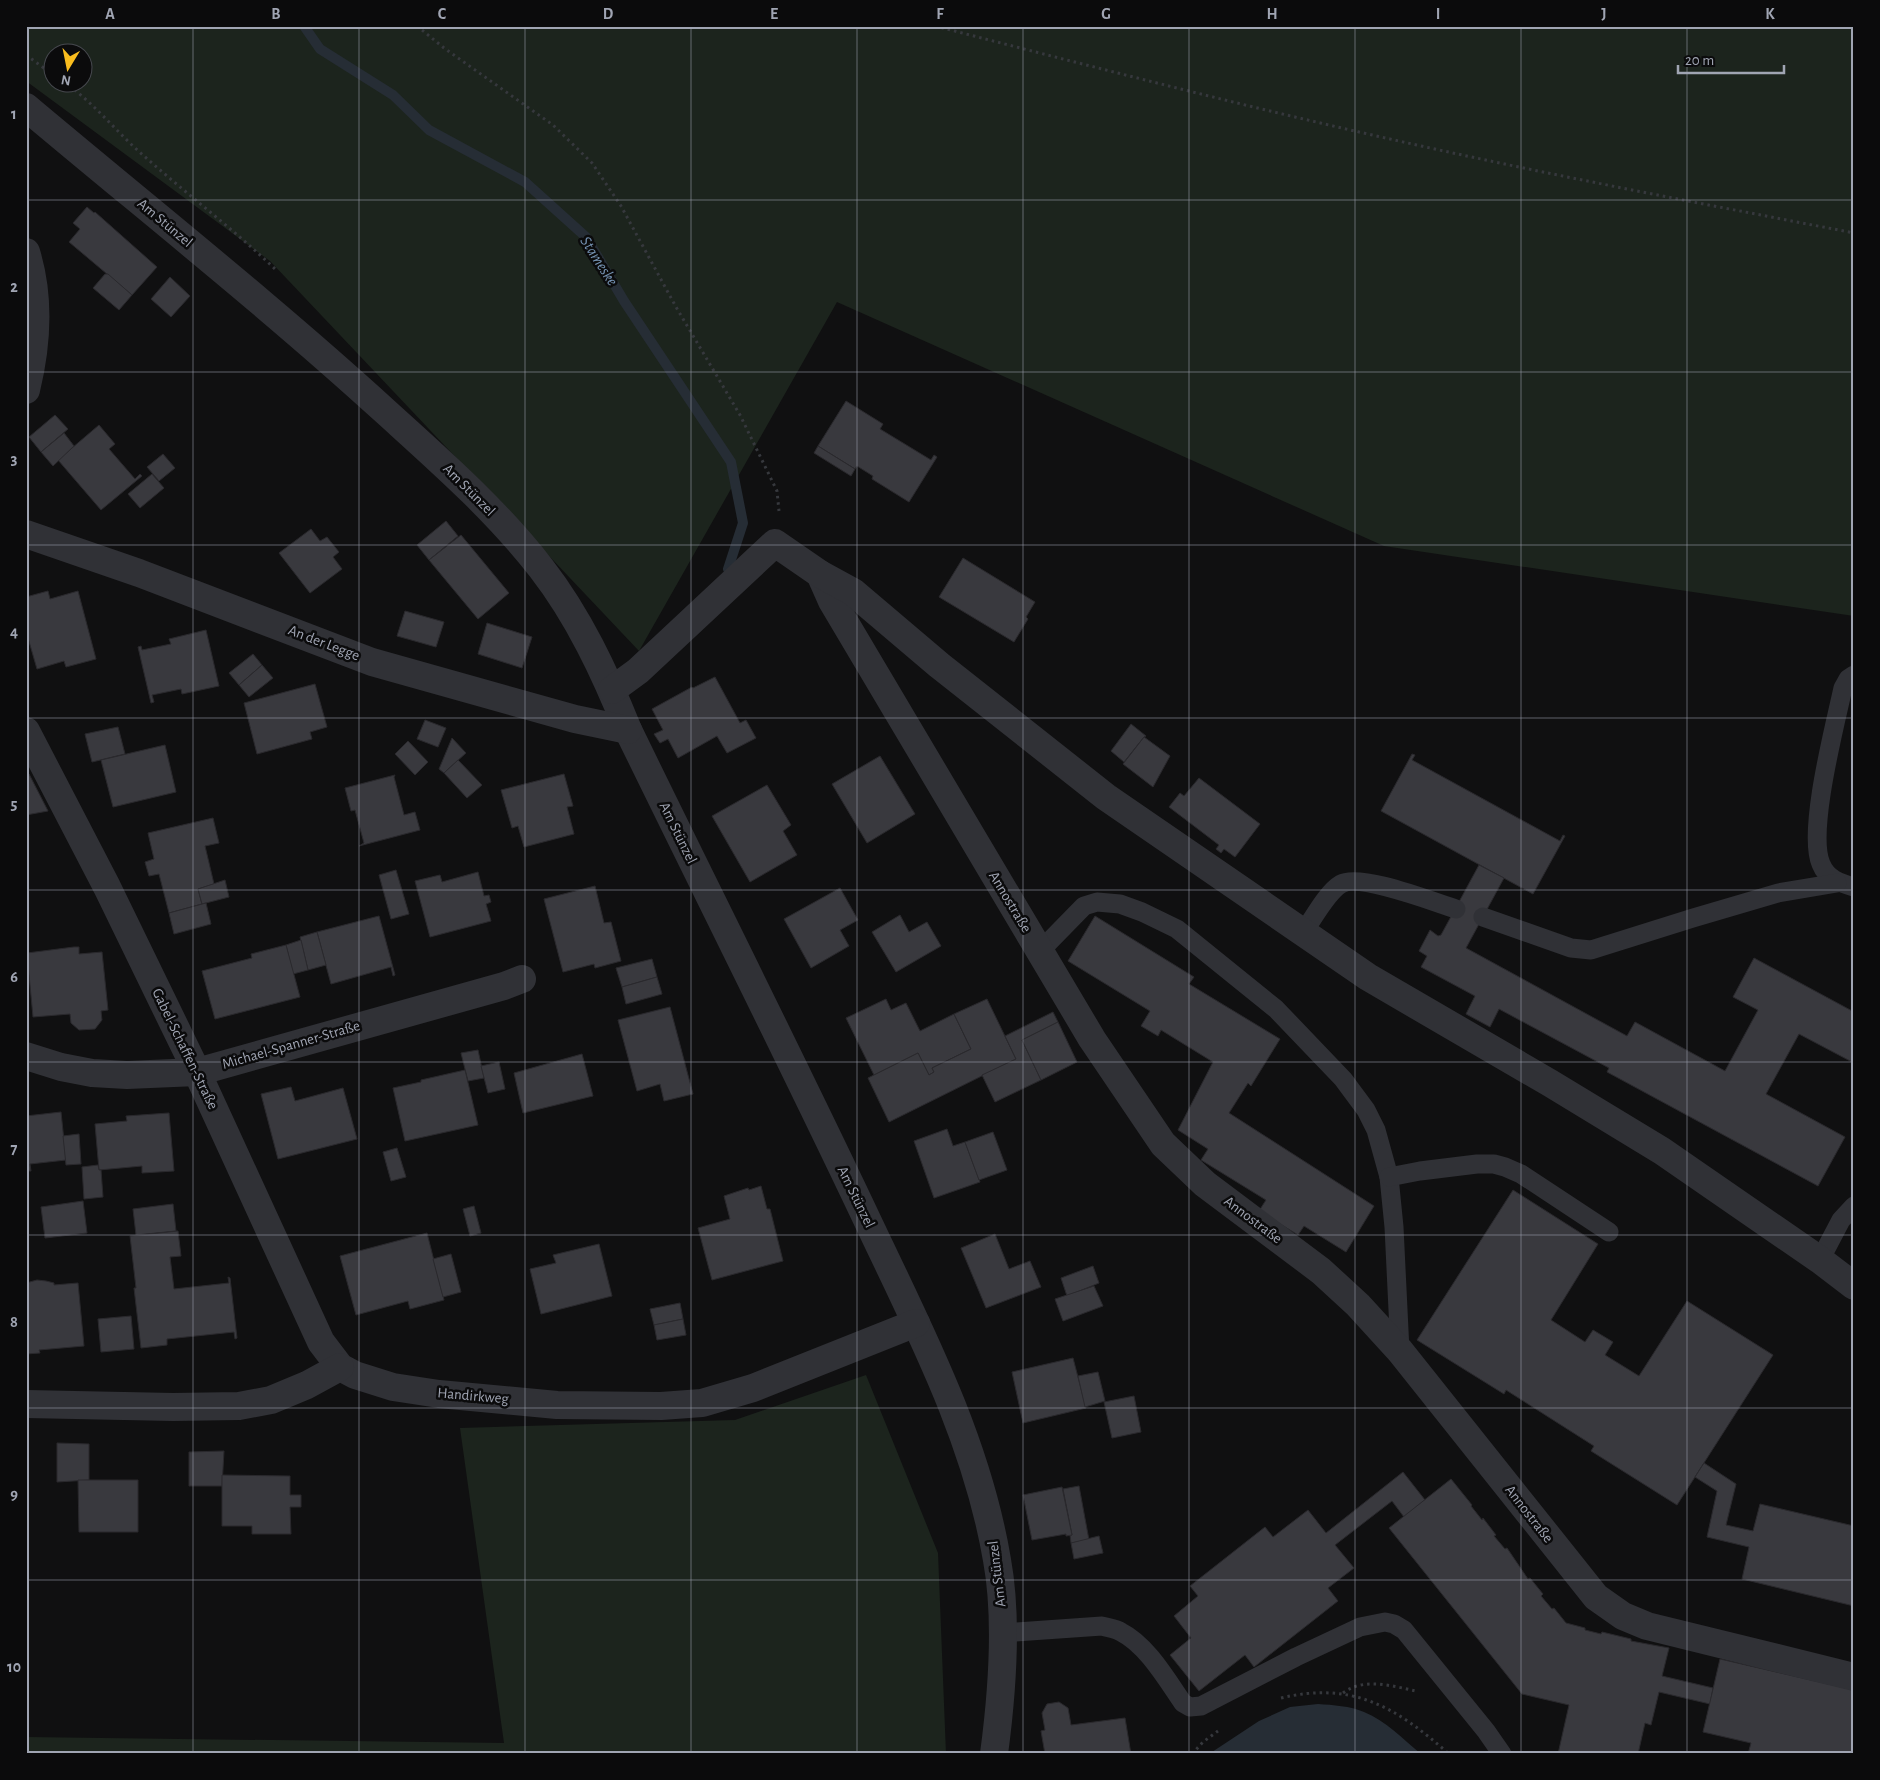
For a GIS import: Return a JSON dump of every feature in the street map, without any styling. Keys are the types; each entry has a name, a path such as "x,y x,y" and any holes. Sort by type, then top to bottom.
{"street":[{"name":"Am Stünzel","path":"28,112 345,375 466,485 534,560 575,617 612,690 628,730 850,1184 916,1323 953,1407 980,1483 998,1563 1002,1633 1000,1709 994,1754"},
{"path":"26,252 35,288 36,309 26,390"},
{"name":"An der Legge","path":"26,534 148,576 372,662 575,719 628,730"},
{"path":"612,690 638,671 775,543 853,592 939,666 1106,797 1368,978 1550,1083 1662,1151 1820,1260 1854,1286"},
{"name":"Annostraße","path":"812,568 1092,1039 1163,1144 1205,1184 1338,1286 1358,1305 1400,1351 1596,1597 1608,1607 1647,1626 1854,1677"},
{"name":"Gabel-Schaffen-Straße","path":"26,731 107,887 197,1072 321,1342 340,1367"},
{"name":"Michael-Spanner-Straße","path":"26,1056 61,1067 92,1073 127,1075 197,1072 522,979"},
{"name":"Handirkweg","path":"340,1367 355,1376 385,1385 438,1394 557,1405 634,1407 682,1405 702,1403 753,1388 916,1323"},
{"path":"26,1404 173,1407 239,1406 271,1400 307,1385 340,1367"}],"lane":[{"path":"1845,885 1821,864 1816,834 1826,770 1843,688 1848,679 1854,675"},
{"path":"1303,932 1330,895 1341,884 1355,882 1375,883 1456,909"},
{"path":"1483,917 1571,948 1591,950 1778,893 1845,885"},
{"path":"1040,951 1084,906 1097,902 1120,904 1142,912 1177,929 1276,1009 1343,1079 1366,1110 1376,1130 1389,1178 1396,1256 1400,1351"},
{"path":"1389,1178 1420,1171 1477,1164 1494,1164 1521,1174 1609,1232"},
{"path":"1820,1260 1842,1220 1854,1206"},
{"path":"1002,1633 1102,1626 1114,1628 1132,1640 1151,1658 1183,1704 1200,1706 1360,1627 1385,1622 1394,1624 1404,1630 1459,1697 1502,1754"}],"path":[{"path":"417,26 444,48 553,125 592,162 621,206 676,308 740,416 773,482 777,491 780,516 775,543"},
{"path":"935,26 1389,139 1567,178 1854,233"},
{"path":"26,55 42,67"},
{"path":"1342,1693 1352,1687 1378,1684 1459,1697"},
{"path":"1272,1701 1328,1692 1359,1696 1390,1710 1431,1738 1449,1754"},
{"path":"1192,1754 1203,1742 1220,1730"}],"shaded area":[{"path":"26,26 1854,26 1854,616 1384,546 837,302 639,651 270,261 26,81"},
{"path":"866,1375 938,1553 946,1754 26,1754 26,1737 504,1743 460,1428 735,1420"},
{"path":"1318,1704 1347,1707 1372,1716 1380,1720 1421,1754 1209,1754 1259,1721 1290,1707"}],"building":[{"path":"87,207 157,267 132,295 69,242 80,229 73,223"},
{"path":"105,274 108,274 132,295 119,310 93,288"},
{"path":"170,277 190,296 171,317 151,299"},
{"path":"846,401 883,424 880,429 931,460 934,455 937,457 909,502 872,479 873,476 857,466 855,469 818,446"},
{"path":"55,415 68,429 41,452 29,437"},
{"path":"99,425 115,444 109,449 135,479 140,474 142,476 101,510 58,460"},
{"path":"64,433 74,446 53,466 41,452"},
{"path":"818,446 855,469 851,476 814,453"},
{"path":"163,454 175,468 159,481 147,467"},
{"path":"152,474 164,488 140,508 128,494"},
{"path":"446,521 458,536 429,560 417,545"},
{"path":"311,529 320,541 327,537 339,552 333,557 342,569 310,593 279,553"},
{"path":"461,535 509,593 478,619 429,560"},
{"path":"963,558 1035,602 1026,617 1028,619 1014,642 939,597"},
{"path":"48,591 50,599 78,591 96,659 66,667 64,661 37,669 26,631 26,597"},
{"path":"405,611 444,622 436,647 397,636"},
{"path":"487,623 532,637 522,668 478,654"},
{"path":"206,630 219,686 182,694 181,689 152,695 154,702 151,703 138,647 141,646 142,650 171,644 169,639"},
{"path":"253,654 262,665 239,685 229,673"},
{"path":"262,665 273,678 249,697 239,685"},
{"path":"715,677 740,723 746,720 756,738 727,753 717,736 678,758 668,739 660,743 654,734 663,730 652,709 692,687"},
{"path":"315,684 327,727 310,732 312,739 257,754 244,703"},
{"path":"425,720 446,728 438,747 417,739"},
{"path":"1131,724 1146,736 1124,762 1111,751"},
{"path":"118,727 125,754 92,762 85,734"},
{"path":"1144,737 1170,756 1153,787 1123,764"},
{"path":"452,738 466,753 444,773 439,769"},
{"path":"408,741 428,762 415,775 395,754"},
{"path":"165,745 176,792 113,807 101,760"},
{"path":"1412,754 1415,755 1412,760 1560,841 1563,835 1565,836 1533,894 1381,811"},
{"path":"880,756 915,814 867,843 832,784"},
{"path":"458,760 482,785 467,798 444,773"},
{"path":"26,774 29,774 48,811 26,815"},
{"path":"564,774 573,806 567,807 574,834 524,847 518,826 512,828 501,790"},
{"path":"395,775 404,815 415,812 420,830 359,846 364,843 355,810 351,811 345,788"},
{"path":"1199,778 1260,824 1235,857 1224,849 1221,853 1216,849 1219,845 1169,807 1180,793 1184,796"},
{"path":"767,785 791,825 783,831 797,855 750,882 712,816"},
{"path":"213,818 219,843 205,846 214,884 198,889 202,904 169,913 159,874 149,876 145,862 154,859 148,833"},
{"path":"1479,865 1504,878 1466,948 1627,1036 1635,1022 1725,1071 1758,1010 1733,997 1754,958 1854,1012 1854,1063 1799,1034 1766,1094 1845,1137 1818,1186 1607,1072 1609,1068 1499,1009 1490,1027 1466,1014 1475,996 1421,967 1427,956 1419,951 1430,930 1438,936 1441,935"},
{"path":"396,870 409,914 391,919 379,875"},
{"path":"478,872 484,896 489,895 491,902 486,904 491,921 430,937 415,881 440,875 442,882"},
{"path":"225,880 229,897 202,904 198,889"},
{"path":"595,886 604,923 611,922 621,961 595,968 594,964 563,972 544,899"},
{"path":"840,888 858,920 840,930 849,946 811,968 784,919"},
{"path":"206,903 211,924 174,934 169,913"},
{"path":"900,915 909,932 927,922 941,946 896,972 872,932"},
{"path":"379,916 395,975 393,976 391,967 331,984 317,932"},
{"path":"1095,916 1194,977 1189,984 1280,1039 1251,1086 1248,1083 1229,1113 1374,1206 1346,1252 1304,1226 1298,1235 1259,1211 1266,1200 1201,1160 1208,1149 1178,1130 1213,1062 1161,1030 1158,1036 1141,1026 1150,1011 1068,961"},
{"path":"317,932 326,965 308,970 300,937"},
{"path":"301,940 308,970 293,974 286,945"},
{"path":"286,945 300,997 215,1019 202,971 252,958 251,954"},
{"path":"79,947 79,954 102,952 108,1010 101,1011 102,1020 95,1029 79,1030 71,1023 70,1014 33,1017 27,953"},
{"path":"652,959 657,977 622,987 616,968"},
{"path":"657,977 662,994 626,1004 622,987"},
{"path":"886,999 891,1010 906,1003 920,1031 954,1014 971,1049 932,1068 934,1072 929,1075 918,1053 874,1075 846,1018"},
{"path":"987,999 1016,1059 889,1122 868,1078 918,1053 929,1075 934,1072 932,1068 971,1049 954,1014"},
{"path":"670,1007 693,1094 664,1101 660,1084 637,1091 618,1020"},
{"path":"1053,1012 1058,1022 1022,1040 1041,1080 995,1102 982,1075 1016,1059 1005,1036"},
{"path":"1058,1022 1077,1062 1041,1080 1022,1040"},
{"path":"478,1050 484,1078 468,1081 461,1053"},
{"path":"582,1054 593,1096 523,1113 514,1073"},
{"path":"499,1062 505,1089 488,1093 481,1066"},
{"path":"465,1070 478,1125 405,1141 393,1088"},
{"path":"291,1087 295,1101 343,1088 357,1139 278,1159 261,1094"},
{"path":"61,1112 66,1160 30,1164 31,1171 26,1171 26,1116"},
{"path":"169,1113 174,1171 142,1173 142,1166 99,1170 95,1124 127,1121 126,1116"},
{"path":"947,1129 953,1146 965,1142 980,1182 934,1198 914,1141"},
{"path":"993,1132 1007,1170 979,1180 965,1142"},
{"path":"79,1134 81,1164 66,1165 63,1136"},
{"path":"397,1148 406,1177 391,1181 383,1152"},
{"path":"98,1165 99,1170 101,1170 103,1197 84,1199 82,1167"},
{"path":"761,1186 767,1209 770,1209 783,1261 712,1280 698,1228 730,1219 724,1196"},
{"path":"1513,1190 1598,1244 1551,1320 1585,1342 1593,1330 1613,1342 1605,1355 1639,1376 1687,1301 1773,1355 1677,1505 1591,1451 1594,1446 1506,1390 1504,1394 1417,1340"},
{"path":"83,1201 87,1233 45,1238 41,1207"},
{"path":"173,1204 176,1231 136,1235 133,1209"},
{"path":"474,1206 481,1233 470,1236 463,1209"},
{"path":"178,1231 181,1256 170,1257 174,1289 229,1283 228,1277 230,1278 237,1338 235,1339 234,1332 167,1339 167,1345 141,1348 130,1236"},
{"path":"427,1233 444,1300 410,1309 408,1301 356,1315 340,1256"},
{"path":"995,1234 1009,1269 1030,1261 1041,1287 986,1308 961,1248"},
{"path":"599,1244 612,1296 541,1314 530,1269 556,1263 553,1255"},
{"path":"451,1254 461,1292 443,1297 433,1259"},
{"path":"1093,1266 1099,1283 1067,1296 1061,1278"},
{"path":"37,1280 54,1283 54,1285 78,1283 84,1346 39,1350 40,1353 26,1354 26,1283"},
{"path":"1094,1286 1103,1306 1063,1321 1055,1299"},
{"path":"680,1303 683,1319 654,1325 650,1309"},
{"path":"131,1316 134,1349 101,1352 98,1319"},
{"path":"683,1319 686,1335 657,1340 654,1325"},
{"path":"1073,1358 1086,1408 1023,1423 1012,1372"},
{"path":"1098,1372 1105,1401 1085,1407 1078,1376"},
{"path":"1134,1396 1141,1432 1112,1438 1104,1402"},
{"path":"57,1443 89,1444 89,1480 57,1482"},
{"path":"224,1451 222,1486 189,1486 189,1452"},
{"path":"1704,1463 1736,1484 1726,1525 1753,1531 1760,1504 1854,1526 1854,1606 1742,1579 1749,1547 1707,1537 1717,1491 1695,1477"},
{"path":"1403,1472 1425,1500 1404,1517 1392,1501 1335,1545 1354,1568 1328,1588 1338,1601 1254,1667 1245,1655 1199,1691 1170,1655 1191,1638 1174,1616 1198,1596 1190,1586 1265,1527 1273,1537 1308,1510 1326,1533"},
{"path":"222,1475 290,1476 290,1495 301,1495 301,1507 290,1507 291,1534 252,1534 252,1526 222,1526"},
{"path":"1451,1479 1482,1520 1483,1518 1496,1535 1494,1536 1505,1549 1507,1548 1528,1579 1530,1578 1543,1594 1541,1596 1566,1623 1601,1634 1602,1632 1631,1639 1631,1641 1669,1648 1662,1676 1713,1688 1710,1704 1659,1692 1651,1725 1645,1723 1638,1754 1558,1754 1569,1705 1522,1694 1389,1528"},
{"path":"78,1480 138,1480 138,1532 79,1532"},
{"path":"1079,1486 1089,1540 1071,1543 1070,1535 1072,1535 1063,1489"},
{"path":"1062,1487 1072,1535 1066,1536 1066,1534 1032,1540 1023,1495"},
{"path":"1099,1536 1103,1553 1074,1559 1071,1543"},
{"path":"1720,1659 1854,1690 1854,1754 1748,1754 1751,1743 1703,1732"},
{"path":"1059,1702 1068,1708 1071,1725 1125,1718 1131,1754 1045,1754 1041,1731 1045,1730 1042,1713 1047,1704"}],"waterway":[{"name":"Stameske","path":"304,26 320,49 393,95 429,130 525,182 586,237 624,301 731,462 743,523 728,569"}]}
